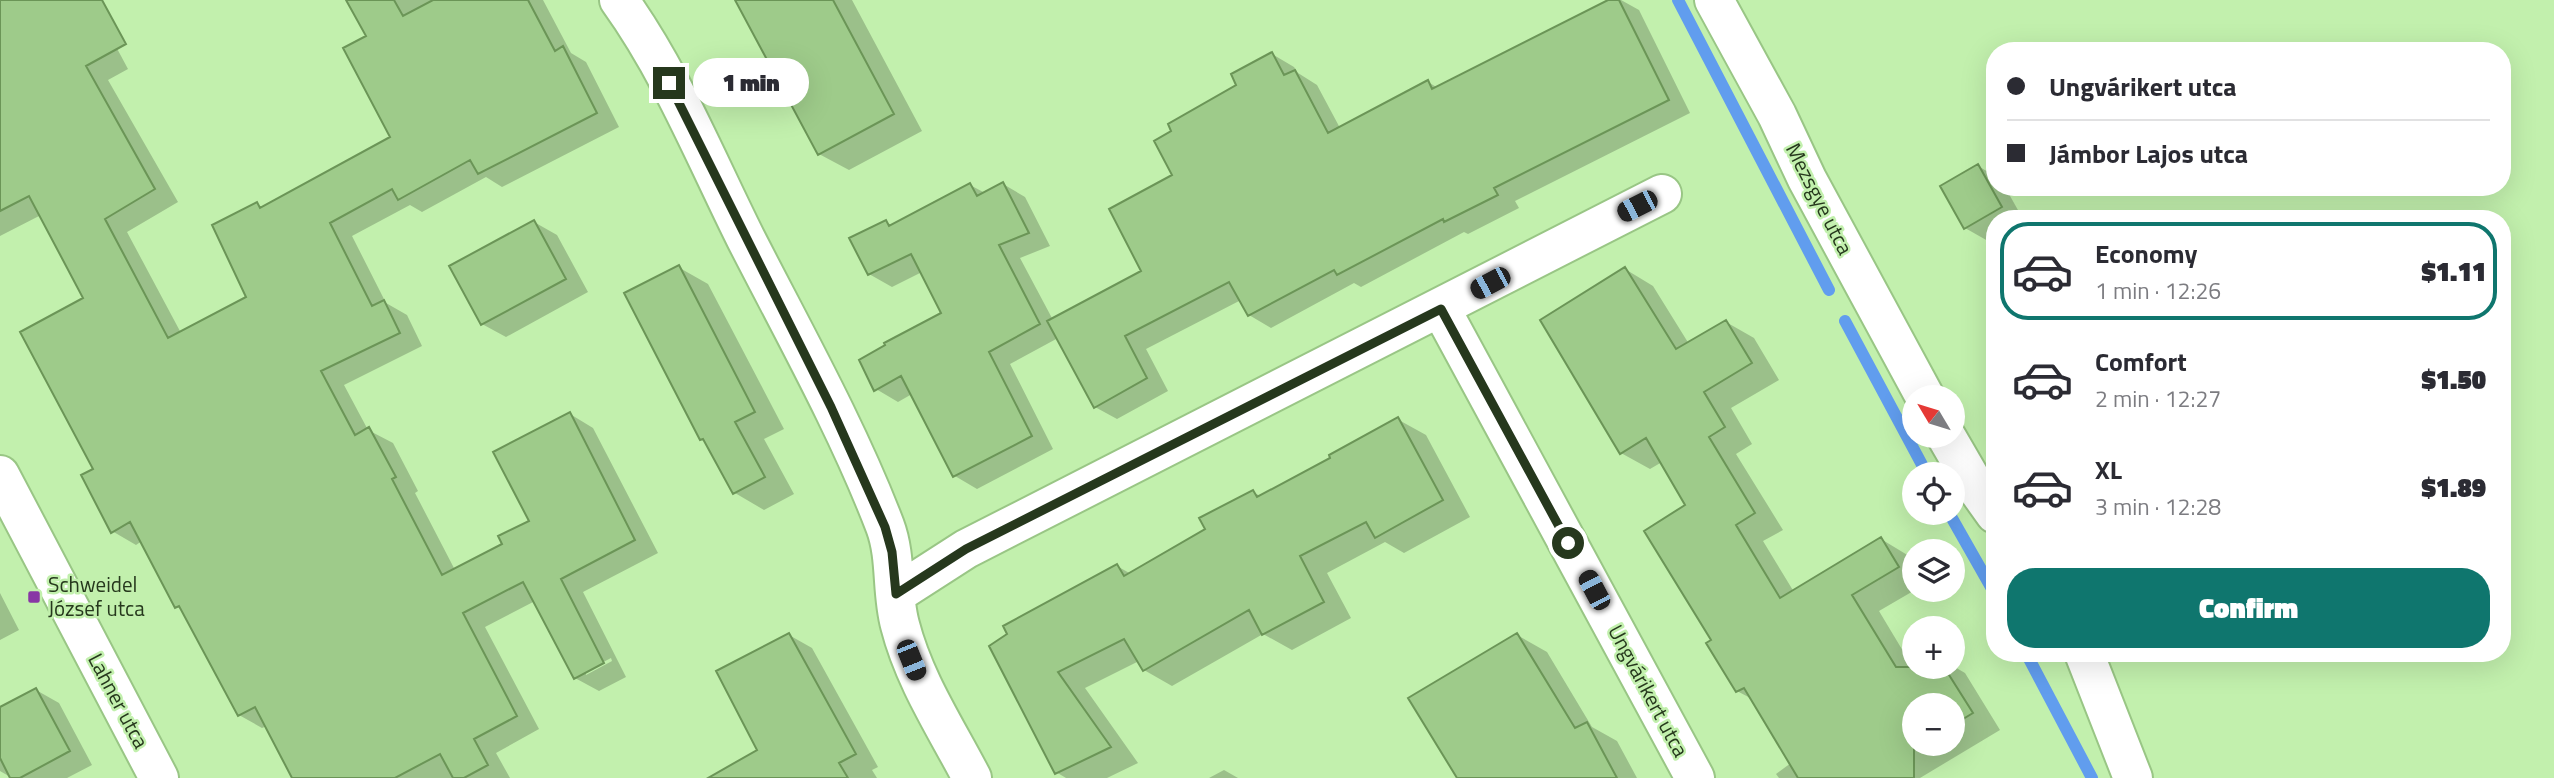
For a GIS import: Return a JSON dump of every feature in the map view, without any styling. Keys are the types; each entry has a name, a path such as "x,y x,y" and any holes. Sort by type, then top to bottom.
{"street":[{"name":"Mezsgye utca","path":"1714,0 1918,385"},
{"path":"626,2 842,431 885,527 892,552 898,621 912,664 972,778"},
{"path":"896,594 966,549 1662,194"},
{"name":"Ungvárikert utca","path":"1441,309 1696,778"},
{"path":"1953,448 1986,501"},
{"name":"Lahner utca","path":"0,475 157,777"},
{"path":"2088,662 2133,778"}],"building":[{"path":"0,0 102,0 126,44 86,66 155,189 105,219 168,338 246,297 212,225 257,202 260,208 390,137 343,48 366,36 346,0 394,0 403,16 433,0 528,0 555,51 563,46 597,113 478,174 470,160 398,200 392,189 330,223 372,306 384,300 400,333 321,371 355,435 369,427 396,477 392,479 442,575 502,544 498,536 529,521 493,452 570,412 635,540 561,579 604,663 574,679 523,582 463,613 517,716 474,739 488,765 464,778 453,778 440,754 395,778 292,778 255,707 238,716 179,606 175,608 130,522 111,533 81,475 93,469 20,332 83,298 29,196 0,211"},
{"path":"735,0 833,0 894,114 818,155"},
{"path":"1608,0 1619,0 1669,100 1494,188 1498,195 1444,222 1443,219 1337,275 1334,270 1248,316 1229,282 1125,336 1147,378 1094,408 1047,321 1141,271 1109,209 1172,175 1154,141 1171,131 1168,124 1236,85 1231,74 1272,52 1284,75 1295,70 1328,133 1428,80 1432,89"},
{"path":"1978,164 1986,178 1986,196 1996,196 2002,207 1986,210 1986,216 1964,229 1940,186"},
{"path":"1003,182 1029,233 999,245 1040,324 989,352 1032,436 953,477 901,376 874,391 859,360 885,345 884,343 941,313 911,254 868,275 849,238 886,220 889,226 970,183 977,196"},
{"path":"534,220 566,279 481,325 449,266"},
{"path":"679,265 755,412 735,422 765,477 733,494 703,439 700,440 624,293"},
{"path":"1625,267 1676,349 1726,320 1752,363 1704,392 1725,427 1709,437 1755,513 1736,525 1780,598 1881,537 1899,567 1852,595 1896,667 1902,667 1902,679 1952,679 1960,693 1902,693 1902,756 1914,756 1914,778 1798,778 1744,688 1736,692 1706,643 1711,640 1644,531 1685,505 1646,438 1620,454 1540,320"},
{"path":"1398,417 1443,500 1375,538 1366,522 1300,556 1324,602 1262,635 1249,610 1143,671 1124,639 1058,672 1111,747 1055,774 989,646 1007,634 1003,626 1117,564 1124,576 1205,529 1199,518 1253,490 1257,497 1330,458 1329,455"},
{"path":"789,633 856,754 839,763 848,778 708,778 757,750 716,671"},
{"path":"1517,633 1575,728 1587,722 1617,778 1457,778 1408,698"},
{"path":"36,688 70,751 20,778 10,778 0,758 0,707"},
{"path":"1965,700 1973,713 1965,718"}],"waterway":[{"path":"1678,0 1829,290"},
{"path":"1845,321 1921,462"},
{"path":"1956,525 1986,578"},
{"path":"2031,662 2092,778"}],"place":[{"name":"Schweidel József utca","path":"34,597"}],"route":[{"path":"669,83 831,407 885,527 892,552 896,594 923,574 966,549 1441,309 1568,543"}]}
